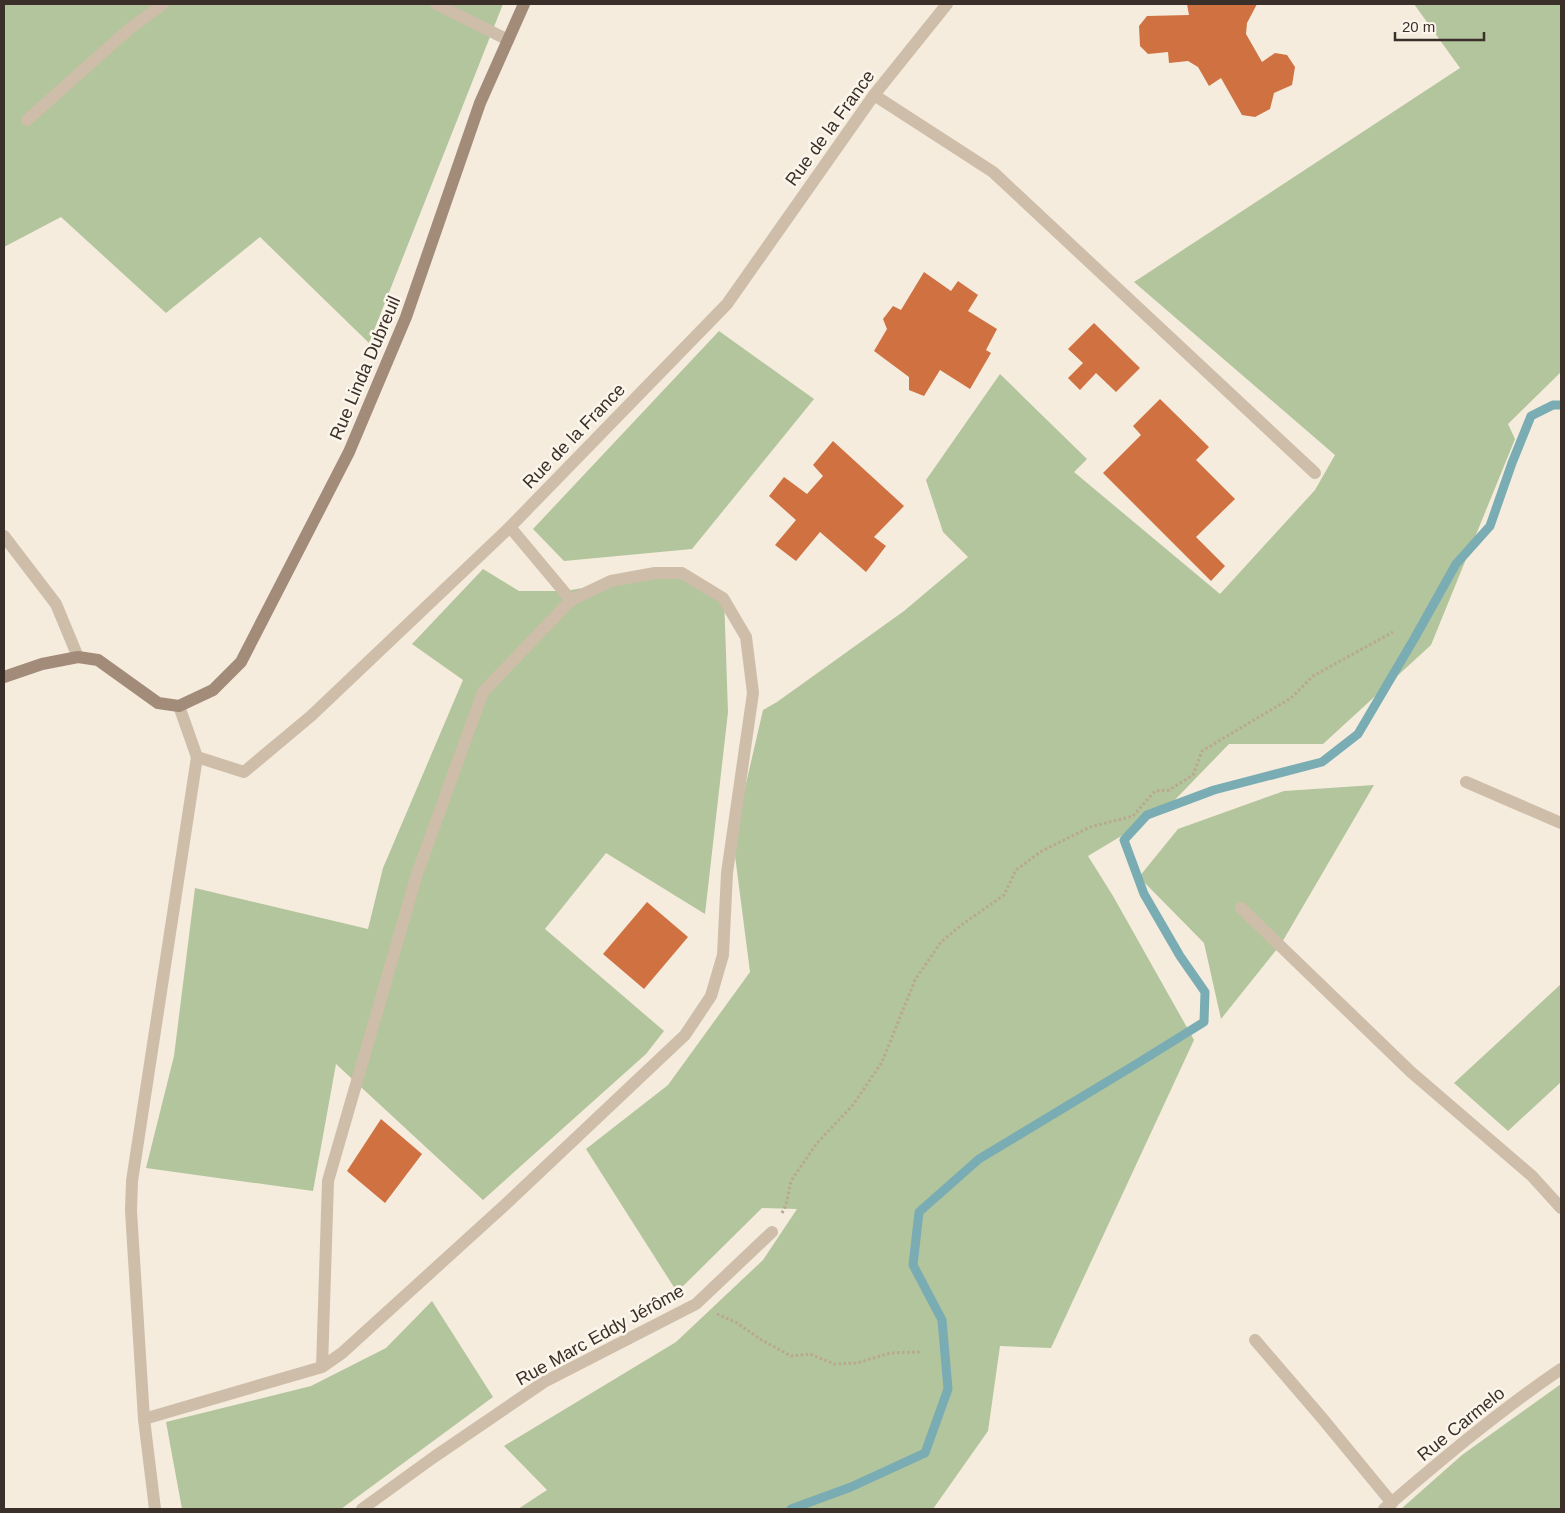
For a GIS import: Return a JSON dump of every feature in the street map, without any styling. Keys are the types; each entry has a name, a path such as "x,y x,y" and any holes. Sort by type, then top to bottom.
{"street":[{"path":"28,120 128,30 163,4"},
{"path":"436,4 508,40"},
{"name":"Rue Linda Dubreuil","path":"179,706 213,690 240,662 349,452 406,317 480,103 524,4"},
{"name":"Rue de la France","path":"197,757 244,772 311,716 510,527 727,304 874,94 947,4"},
{"path":"874,94 993,172 1315,473"},
{"path":"510,527 571,600"},
{"path":"4,536 56,604 78,657"},
{"path":"144,1419 322,1367 342,1353 506,1204 678,1042 685,1035 711,996 723,955 727,873 753,693 746,637 723,598 682,573 654,573 611,581 571,600 483,692 417,874 328,1181 322,1367"},
{"path":"4,677 42,664 78,657 98,660 158,703 179,706 197,757 132,1181 131,1211 144,1419 155,1509"},
{"path":"1466,782 1561,823"},
{"path":"1241,908 1411,1072 1532,1176 1561,1208"},
{"name":"Rue Marc Eddy Jérôme","path":"362,1509 544,1382 696,1304 772,1232"},
{"path":"1255,1340 1322,1418 1388,1506"},
{"name":"Rue Carmelo","path":"1388,1506 1537,1385 1561,1369"}],"path":[{"path":"772,1232 786,1205 791,1181 817,1143 853,1105 882,1062 915,980 941,942 1004,895 1016,870 1040,852 1090,827 1134,816 1155,791 1168,790 1193,774 1202,751 1291,698 1313,676 1393,632"},
{"path":"696,1304 737,1323 760,1339 791,1356 810,1354 834,1364 857,1363 890,1353 920,1352"}],"green space":[{"path":"4,4 503,4 369,343 260,237 166,313 61,217 4,247"},
{"path":"1414,4 1561,4 1561,372 1508,424 1515,439 1431,645 1323,744 1229,744 1166,809 1088,856 1113,896 1194,1040 1051,1348 1000,1346 988,1431 933,1509 518,1509 547,1490 504,1446 676,1342 763,1260 797,1209 762,1208 677,1292 586,1149 668,1085 750,972 733,840 763,710 904,611 968,557 943,532 926,480 1000,374 1087,459 1074,472 1220,594 1315,490 1335,455 1134,282 1460,68"},
{"path":"719,331 814,399 692,549 564,561 533,529"},
{"path":"483,569 519,591 565,591 682,571 724,597 728,712 705,914 606,853 545,929 664,1031 646,1054 483,1200 336,1064 313,1191 146,1168 174,1056 195,888 368,929 383,868 463,680 412,644"},
{"path":"1374,785 1281,944 1221,1019 1204,943 1139,877 1178,829 1284,791"},
{"path":"1561,984 1561,1082 1508,1131 1454,1083"},
{"path":"432,1301 493,1397 341,1509 182,1509 166,1422 311,1386 386,1348"},
{"path":"1561,1384 1561,1509 1401,1509 1462,1455"}],"building":[{"path":"1187,4 1257,4 1247,23 1246,34 1262,62 1275,53 1287,55 1295,67 1292,85 1274,93 1270,109 1255,117 1242,115 1221,78 1209,86 1198,67 1188,61 1169,63 1168,52 1148,54 1140,46 1139,26 1147,16 1189,15"},
{"path":"924,272 951,291 958,281 978,295 968,311 997,329 986,350 991,353 970,389 940,370 924,396 909,390 909,377 874,351 887,329 883,319 893,306 901,310"},
{"path":"1094,323 1140,368 1116,392 1096,373 1080,390 1068,378 1083,363 1068,349"},
{"path":"1160,399 1209,447 1196,460 1235,499 1196,537 1225,566 1211,581 1103,473 1141,435 1133,426"},
{"path":"833,441 904,506 874,537 886,546 866,572 820,532 796,561 775,545 796,520 769,496 784,477 807,494 823,476 813,465"},
{"path":"647,902 688,937 644,989 603,954"},
{"path":"381,1119 422,1154 385,1203 347,1171"}],"waterway":[{"path":"791,1509 851,1487 925,1453 948,1389 942,1320 913,1265 919,1212 979,1159 1204,1022 1205,992 1180,956 1144,894 1124,840 1147,815 1214,790 1322,762 1358,734 1456,564 1490,526 1531,416 1553,405 1561,405"}]}
